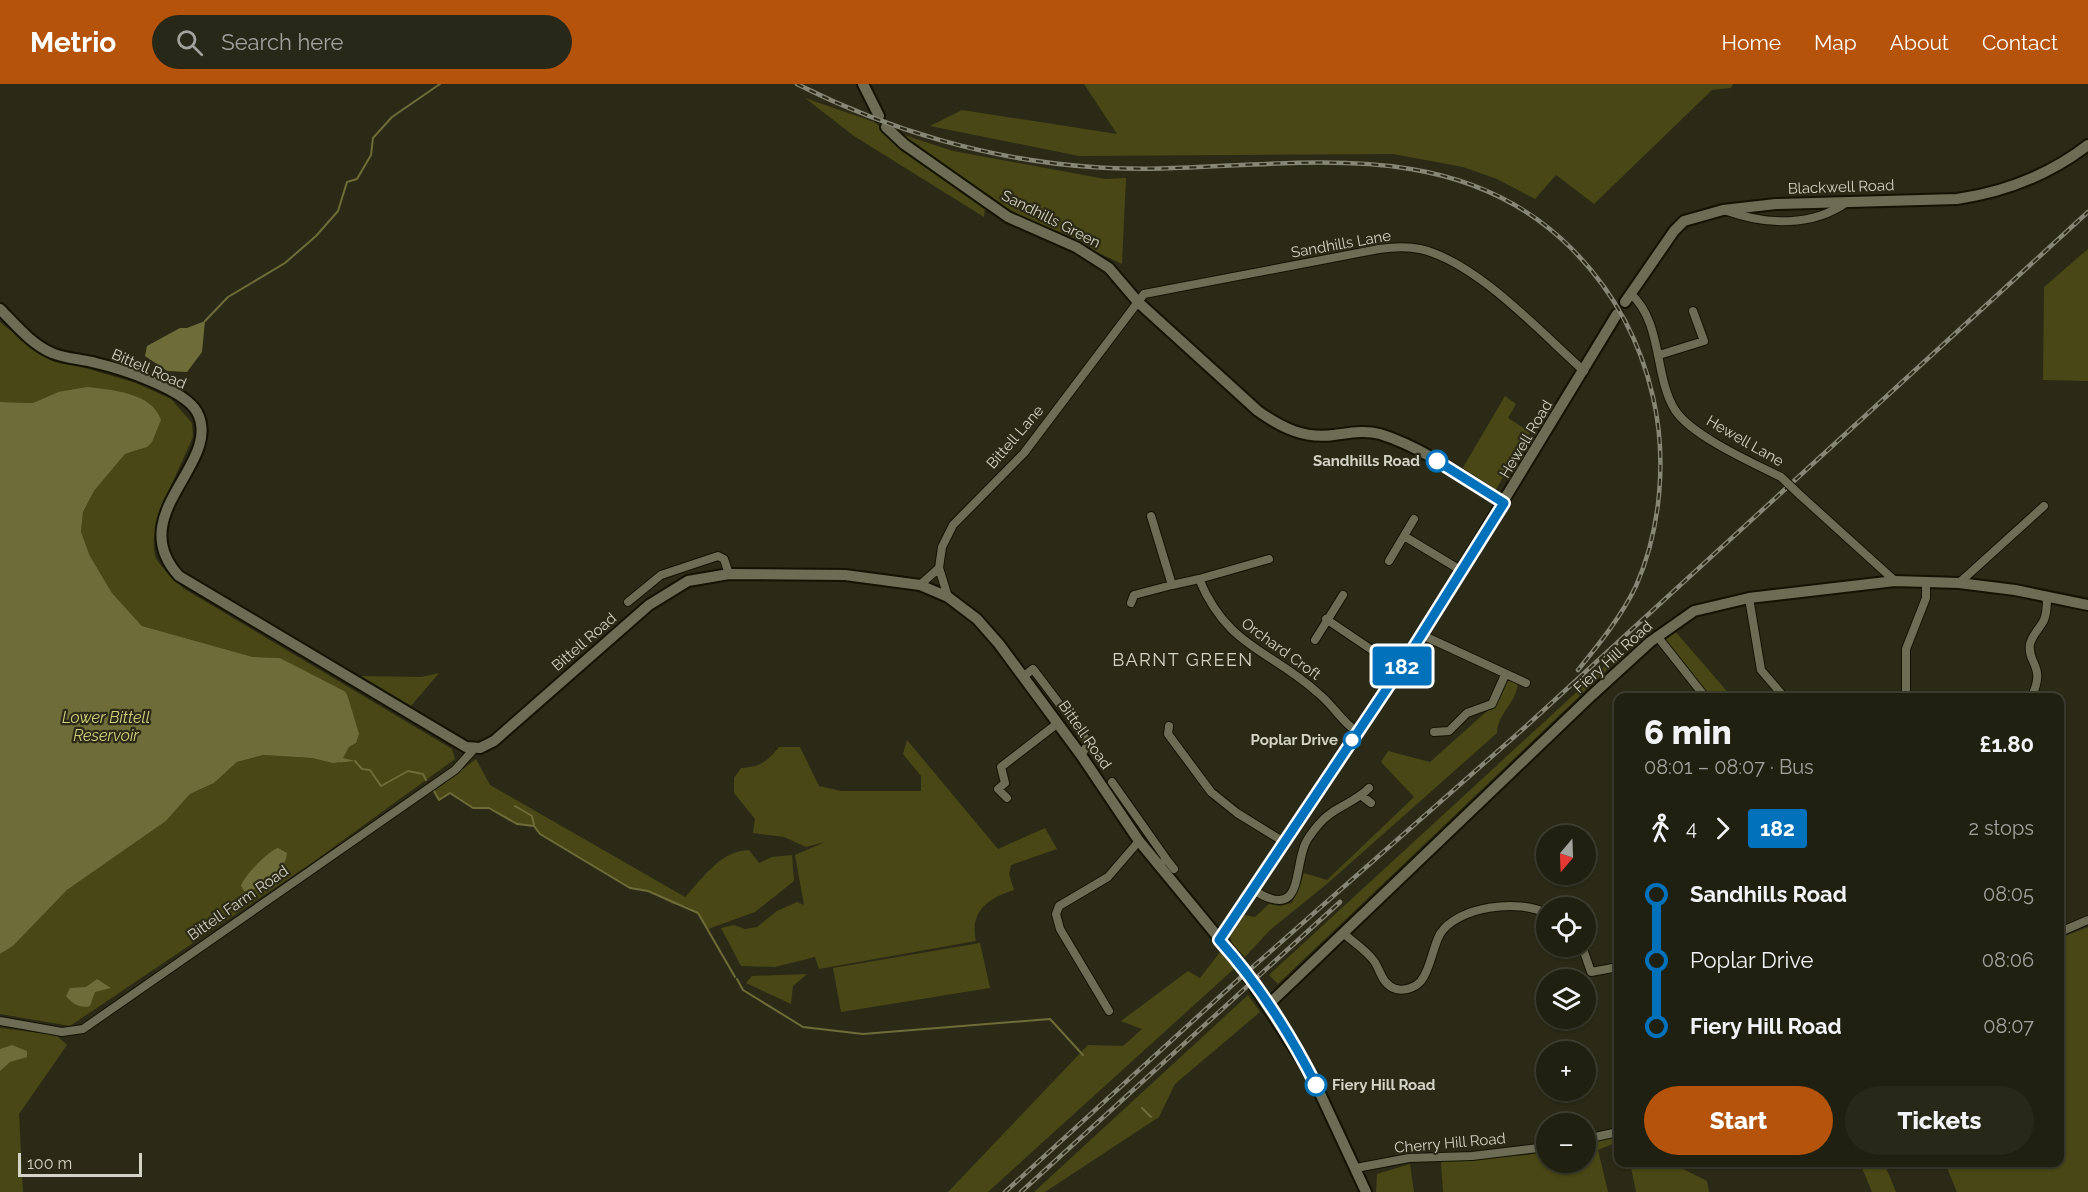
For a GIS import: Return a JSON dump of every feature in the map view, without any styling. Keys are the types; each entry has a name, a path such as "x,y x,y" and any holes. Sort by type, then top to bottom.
{"street":[{"path":"863,84 886,127"},
{"name":"Sandhills Green","path":"886,127 904,144 1008,217 1096,258 1109,268 1138,302"},
{"name":"Blackwell Road","path":"1628,298 1661,248 1684,221 1723,210 1848,201 1957,199 1986,195 2026,182 2072,158 2088,145"},
{"path":"1723,210 1761,220 1792,221 1818,217 1848,201"},
{"name":"Sandhills Lane","path":"1138,302 1144,294 1379,249 1418,249 1454,262 1484,282 1584,371"},
{"name":"Hewell Lane","path":"1628,298 1639,301 1648,320 1671,401 1680,416 1740,457 1781,477 1895,581"},
{"path":"1138,302 1258,411 1276,424 1315,437 1365,431 1381,435 1416,449 1504,503"},
{"name":"Bittell Lane","path":"939,568 942,547 957,519 1024,453 1138,302"},
{"name":"Bittell Road","path":"0,309 33,341 51,352 103,365 147,381 177,394 196,412 200,430 198,444 165,514 160,531 163,550 179,576 458,743 475,748 494,741 649,605 688,582 729,574 845,575 920,585 948,597 977,619 1024,676 1081,755 1121,805 1139,841 1162,863 1219,940 1238,960 1311,1074 1366,1192"},
{"path":"1659,355 1704,340 1693,311"},
{"name":"Hewell Road","path":"1219,940 1422,635 1617,314"},
{"path":"1959,583 2044,506"},
{"path":"1151,516 1172,585"},
{"path":"1389,561 1414,519"},
{"path":"1404,536 1462,571"},
{"path":"628,602 661,575 718,556 724,560 729,574"},
{"path":"1131,603 1134,595 1269,559"},
{"path":"920,585 939,568 948,597"},
{"name":"Orchard Croft","path":"1199,579 1221,620 1238,637 1317,691 1342,722 1357,732"},
{"name":"Fiery Hill Road","path":"1268,1005 1592,695 1657,636 1694,611 1749,598 1895,581 1959,583 2088,605"},
{"path":"1906,693 1906,649 1926,598 1926,581"},
{"path":"1315,640 1342,595"},
{"path":"2033,693 2039,674 2030,645 2044,620 2047,597"},
{"path":"1749,598 1761,670 1781,693"},
{"path":"1326,619 1400,669"},
{"path":"1422,635 1526,683"},
{"path":"1657,636 1702,693"},
{"path":"1024,676 1033,669 1089,743 1081,755"},
{"path":"1434,732 1449,730 1467,713 1492,704 1505,675"},
{"path":"1006,798 998,789 1005,783 1001,767 1058,723"},
{"path":"1169,726 1168,734 1211,792 1237,813 1284,842"},
{"name":"Bittell Farm Road","path":"0,1021 62,1032 83,1029 456,770 475,748"},
{"path":"1112,782 1121,805 1162,863 1174,869"},
{"path":"1253,890 1271,899 1283,898 1290,894 1298,880 1304,846 1318,825 1362,796 1369,788"},
{"path":"1362,796 1371,803"},
{"path":"1109,1011 1060,929 1056,914 1059,906 1108,877 1139,841"},
{"path":"1343,933 1375,962 1383,979 1394,988 1407,990 1422,979 1432,949 1442,932 1455,918 1511,905 1536,911"},
{"path":"2064,930 2088,920"},
{"path":"1586,957 1591,972 1614,968"},
{"path":"1596,1137 1614,1133"},
{"name":"Cherry Hill Road","path":"1356,1168 1408,1158 1472,1156 1536,1148"}],"shaded area":[{"path":"1084,84 1733,84 1731,88 1712,90 1594,204 1556,175 1535,199 1497,179 1463,167 1393,154 1079,156 930,126 962,110 1117,134"},
{"path":"805,98 874,122 985,207 984,217 854,136"},
{"path":"904,135 953,151 1105,179 1126,178 1122,264 1005,209 902,138"},
{"path":"2088,249 2088,381 2043,380 2044,287"},
{"path":"0,322 32,347 65,362 136,383 171,399 192,423 193,436 159,517 154,548 157,560 183,588 452,749 455,759 313,862 70,1026 0,1014 0,954 13,946 67,890 166,821 190,794 214,783 237,762 263,755 312,758 339,763 349,747 356,743 347,694 280,658 253,657 142,626 112,593 90,556 81,532 83,512 94,491 125,454 141,449 58,392 33,403 0,402"},
{"path":"1505,396 1516,404 1508,418 1530,432 1495,491 1461,471"},
{"path":"1674,630 1729,693 1707,693 1663,639"},
{"path":"1606,665 1609,668 1278,984 1269,975"},
{"path":"439,673 411,706 361,676 421,677"},
{"path":"1507,678 1518,683 1517,690 1500,719 1497,733 1328,883 1270,930 1245,957 1232,944 1230,936 1244,915 1255,917 1269,904 1280,906 1292,903 1304,873 1327,880 1414,797 1381,762 1388,751 1430,762 1496,703"},
{"path":"907,740 998,849 1045,828 1057,849 1011,865 1009,874 1014,890 997,897 983,907 975,922 976,941 819,969 815,957 775,967 741,966 721,928 734,925 745,929 757,927 777,911 797,902 804,905 795,855 825,842 806,847 784,837 753,833 755,819 734,793 734,778 741,768 763,763 779,747 800,747 819,786 841,791 921,791 921,776 903,754"},
{"path":"476,759 490,785 685,897 713,866 739,851 749,850 759,863 772,857 792,855 794,881 755,912 708,929 698,913 686,906 673,904 648,891 630,888 540,834 534,826 517,824 489,808 473,808 450,793 439,800 434,791"},
{"path":"2088,927 2088,1192 1957,1192 1947,1167 2064,1167 2064,936"},
{"path":"980,943 990,988 841,1012 833,968"},
{"path":"1220,952 1236,967 988,1192 948,1192 1088,1045 1123,1046 1142,1029 1121,1021 1188,971 1200,978"},
{"path":"807,974 793,986 791,1004 746,983 752,976"},
{"path":"1248,995 1260,1012 1175,1084 1159,1117 1045,1192 1034,1192"},
{"path":"0,1028 56,1035 67,1045 19,1114 23,1192 0,1192"},
{"path":"1614,1136 1614,1144 1598,1150 1608,1192 1443,1192 1441,1162 1536,1153 1536,1173 1596,1173 1596,1140"},
{"path":"1410,1164 1414,1192 1376,1192 1377,1174"},
{"path":"1631,1167 1679,1167 1707,1181 1709,1192 1636,1192"},
{"path":"1886,1167 1896,1192 1872,1192 1862,1168"}],"water":[{"path":"205,321 202,352 187,372 167,371 145,356 147,346 180,328 187,328"},
{"name":"Lower Bittell Reservoir","path":"87,387 119,391 140,398 149,403 161,420 152,442 147,447 125,454 94,491 83,512 81,532 90,556 112,593 142,626 253,657 280,658 344,691 347,694 359,734 356,743 349,747 343,758 355,761 333,763 312,758 263,755 237,762 214,783 190,794 166,821 67,890 13,946 0,954 0,402 33,403 58,392"},
{"path":"278,848 287,853 278,873 266,884 244,891 241,886 246,877 263,859"},
{"path":"97,979 111,988 95,992 90,1006 76,1005 66,996 70,988 86,987"},
{"path":"12,1045 27,1051 27,1057 10,1062 0,1071 0,1049"}],"waterway":[{"path":"205,321 228,297 285,263 316,236 338,211 347,182 357,179 371,155 373,138 392,117 440,84"},
{"path":"355,761 362,769 370,770 381,786 408,771 423,774 426,780"},
{"path":"434,791 439,800 450,793 473,808 489,808 517,824 534,826 540,834 630,888 648,891 698,913 735,977"},
{"path":"515,806 532,816 534,825"},
{"path":"737,979 743,990 803,1027 863,1034 1050,1019 1083,1055"},
{"path":"1142,1108 1151,1117"}],"railway":[{"path":"797,84 903,129 1016,158 1092,167 1154,169 1280,163 1343,163 1404,168 1463,182 1519,207 1571,248 1612,298 1640,355 1653,397 1657,420 1660,444 1659,493 1651,541 1644,564 1624,609 1578,670"},
{"path":"1005,1192 1239,979 1523,729 2088,212"},
{"path":"1021,1192 1340,902"}],"bus line":[{"name":"182","path":"1316,1085 1238,960 1219,940 1400,669 1504,503 1437,461"}],"place":[{"name":"Sandhills Road","path":"1437,461"},
{"name":"Poplar Drive","path":"1352,740"},
{"name":"Fiery Hill Road","path":"1316,1085"}],"district":[{"name":"BARNT GREEN","path":"1183,659"}]}
